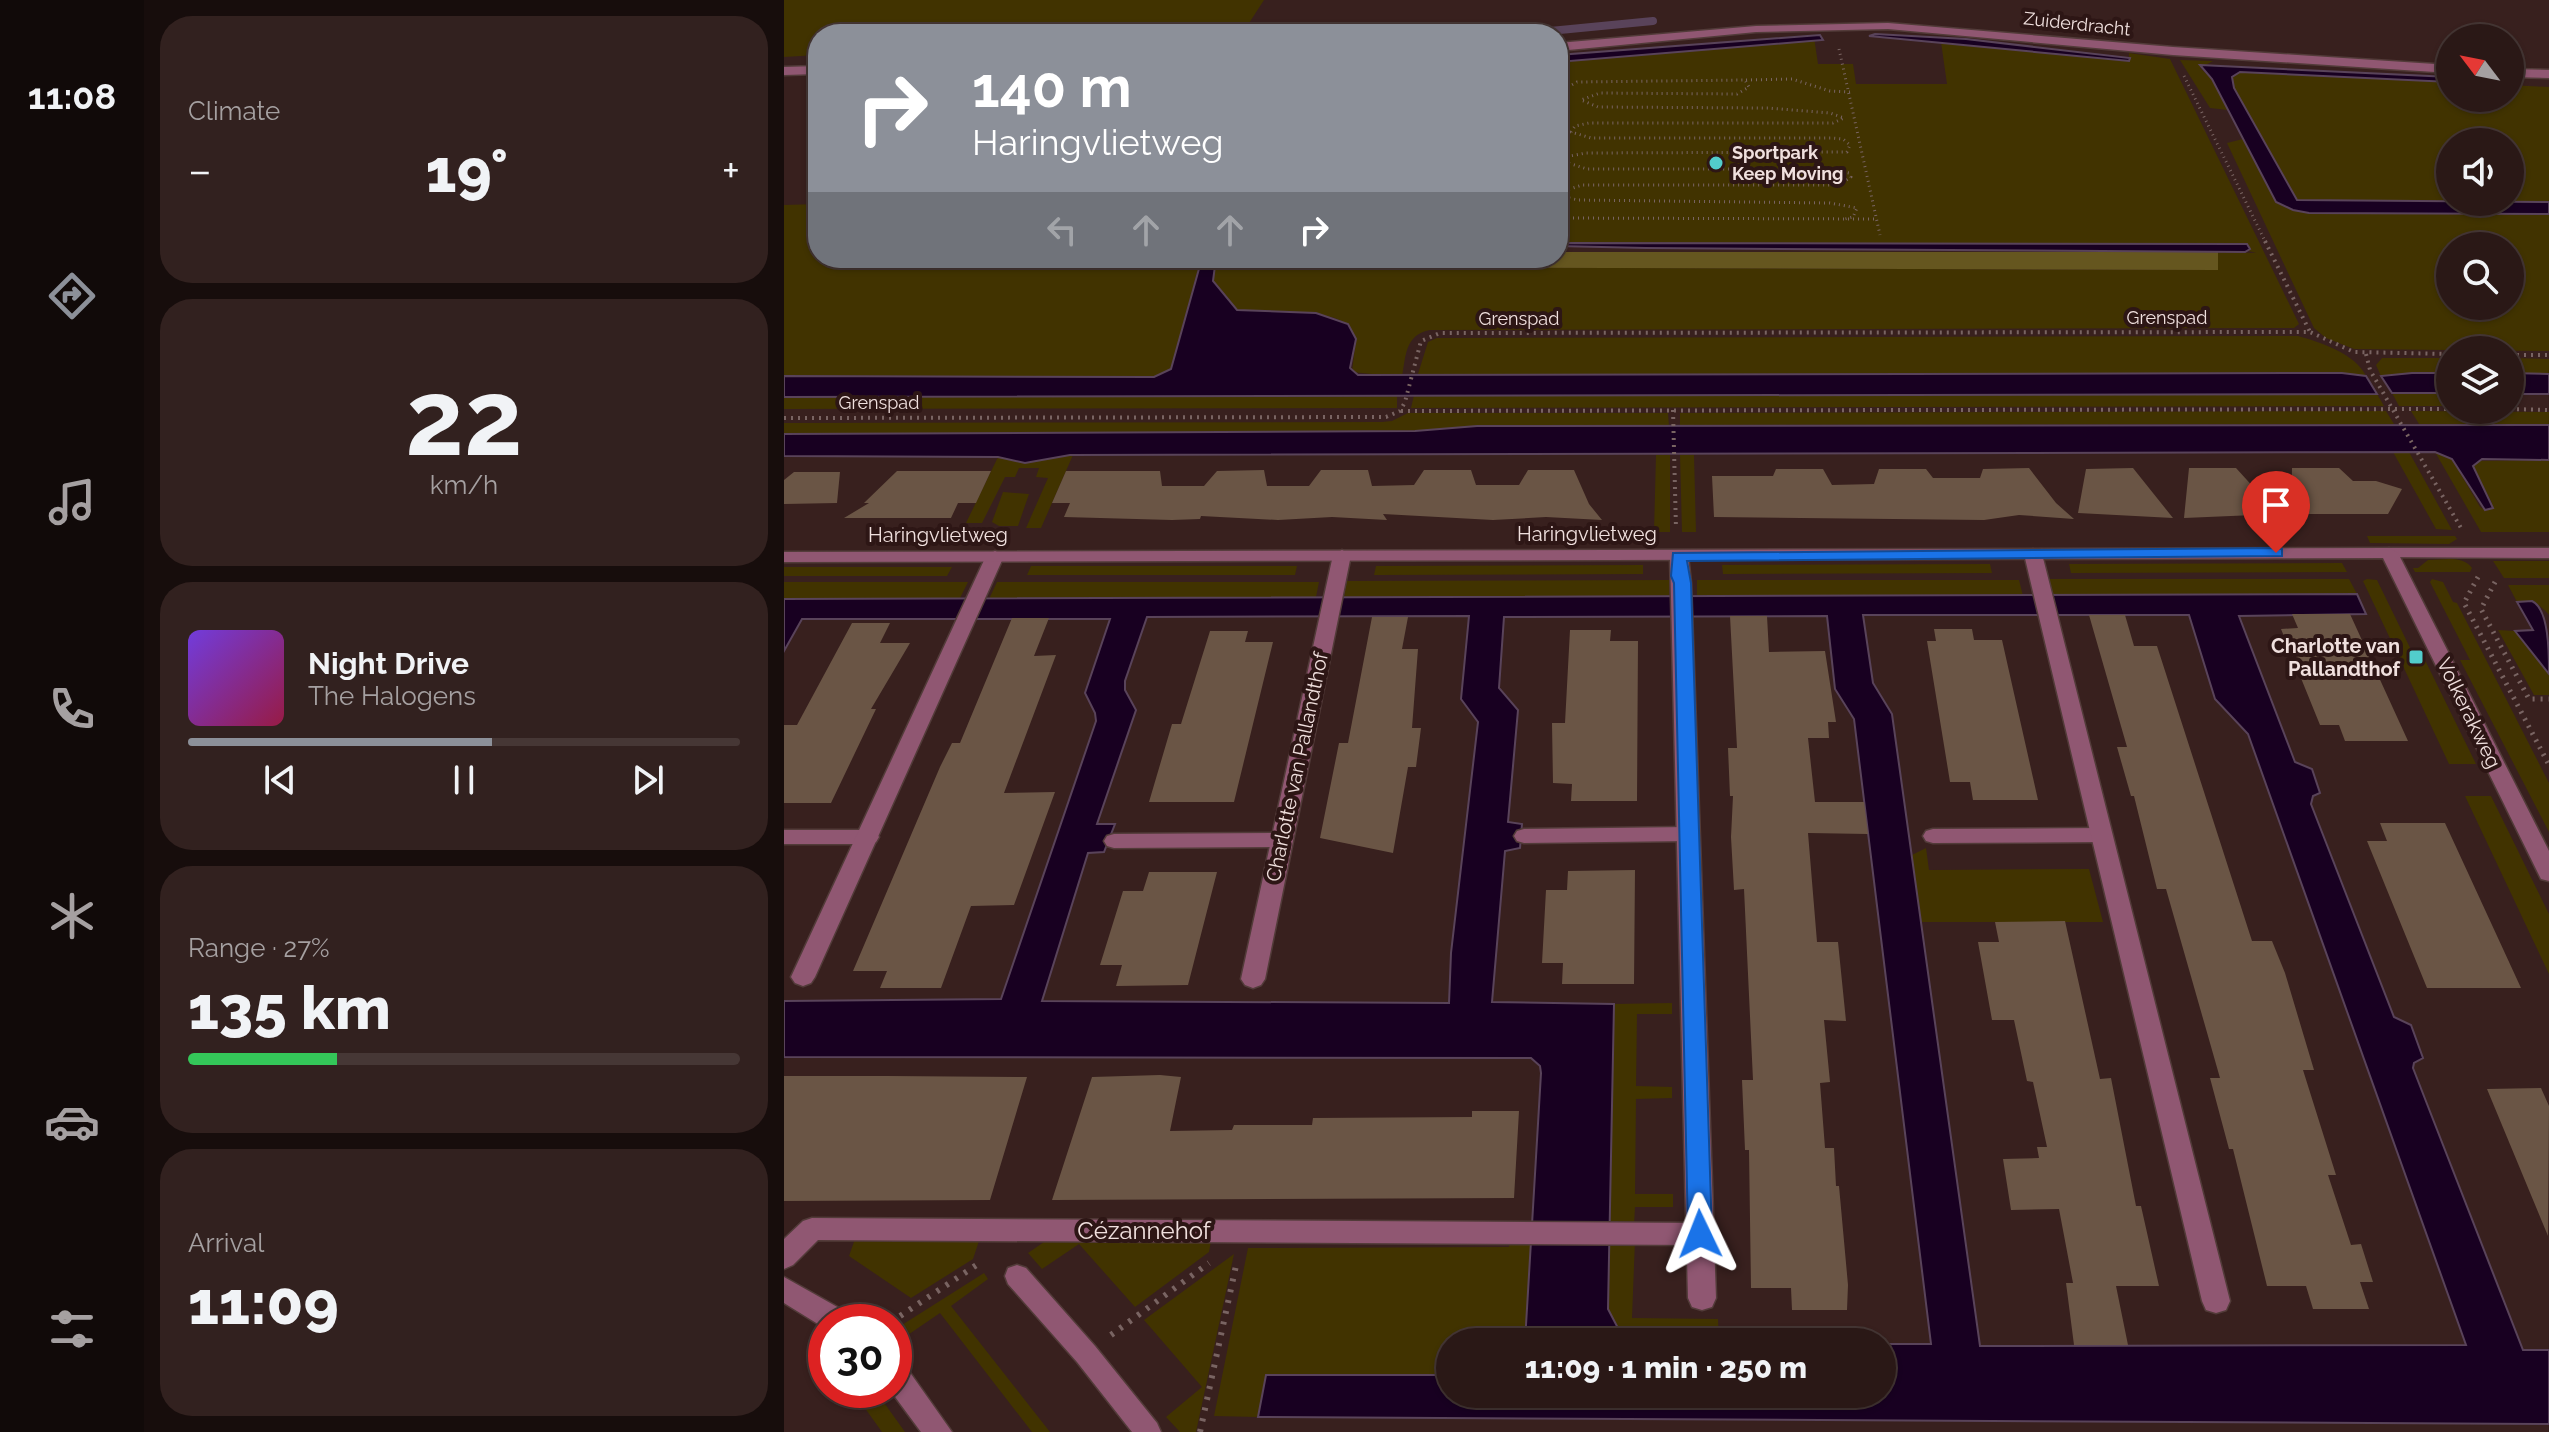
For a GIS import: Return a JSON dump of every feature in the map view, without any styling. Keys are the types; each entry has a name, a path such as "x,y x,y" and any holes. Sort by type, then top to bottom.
{"street":[{"name":"Zuiderdracht","path":"1568,46 1756,29 1888,26 2173,51 2436,68"},
{"path":"784,71 808,70"},
{"path":"2524,73 2549,74"},
{"name":"Haringvlietweg","path":"784,557 2389,553 2477,559 2549,553"},
{"name":"Volkerakweg","path":"2389,553 2549,873"},
{"path":"2033,554 2216,1301"},
{"name":"Charlotte van Pallandthof","path":"1253,979 1342,555"},
{"path":"803,977 995,556"},
{"path":"1679,556 1702,1298"},
{"name":"Cézannehof","path":"784,1257 812,1229 1243,1235 1700,1234"},
{"path":"784,1289 809,1304"},
{"path":"912,1397 938,1432"}],"lane":[{"path":"1524,836 1689,834"},
{"path":"1933,836 2102,835"},
{"path":"784,837 869,837"},
{"path":"1114,841 1282,840"},
{"path":"1017,1276 1086,1354 1148,1432"}],"path":[{"path":"1834,27 1880,235"},
{"path":"2173,51 2310,332"},
{"path":"1568,158 1586,153 1839,153 1850,148 1843,139 1832,138 1591,138 1571,132 1575,126 1589,123 1823,124 1839,122 1844,118 1837,113 1821,110 1598,107 1581,100 1600,93 1737,94 1749,87 1745,80"},
{"path":"1568,87 1577,82 1798,80 1818,89 1840,94 1850,92"},
{"path":"1568,163 1587,169 1830,169 1849,173 1851,177 1846,183 1825,186 1582,185 1568,190"},
{"path":"1568,196 1578,200 1830,203 1857,208 1853,217 1845,219"},
{"path":"1568,218 1877,219"},
{"name":"Grenspad","path":"784,418 1386,417 1401,411 1407,401 1411,370 1421,341 1440,333 2310,332 2354,352 2436,354"},
{"path":"2366,354 2370,370 2477,559 2478,578 2464,603 2549,765"},
{"path":"2524,355 2549,355"},
{"path":"1401,411 2436,409"},
{"path":"2524,409 2549,410"},
{"path":"1673,410 1679,556"},
{"path":"2495,582 2481,609 2529,699 2549,699"},
{"path":"912,1308 1029,1231"},
{"path":"1086,1354 1243,1235"},
{"path":"1200,1432 1243,1235"}],"shaded area":[{"path":"784,0 1264,0 1248,24 808,24 808,56 784,57"},
{"path":"1820,35 1823,40 1568,61 1568,54"},
{"path":"1869,36 1966,39 2130,58 2129,61"},
{"path":"1814,37 1818,64 1853,64 1856,84 1947,84 1941,42 2129,61 2129,53 2170,59 2299,324 2294,328 1430,330 1411,341 1402,377 1352,372 1356,339 1342,321 1332,317 1237,310 1213,281 1215,268 2217,270 2218,252 2256,253 2249,251 2247,244 1568,243 1568,58"},
{"path":"2180,60 2213,61 2200,68 2212,79 2228,110 2210,108"},
{"path":"2200,65 2436,76 2436,81 2240,72 2232,77 2234,88 2297,200 2436,201 2436,214 2309,213 2276,202 2212,79"},
{"path":"2240,72 2436,81 2436,112 2524,112 2524,86 2549,87 2549,202 2524,202 2524,128 2436,128 2436,202 2297,200 2234,88 2232,77"},
{"path":"2243,139 2276,202 2293,210 2309,213 2436,214 2436,216 2549,214 2549,351 2524,351 2524,336 2436,336 2436,350 2354,349 2326,338 2314,328 2227,143"},
{"path":"2524,202 2549,202 2549,214 2524,214"},
{"path":"808,204 808,268 1198,268 1171,369 1154,377 784,376 784,205"},
{"path":"1568,243 2247,244 2250,249 2245,252 1568,246"},
{"path":"1568,252 2218,252 2218,270 1568,268"},
{"path":"1199,268 1215,268 1213,281 1237,310 1316,313 1348,324 1356,339 1350,368 1358,375 2342,373 2366,376 2377,394 784,397 784,376 1154,377 1171,369"},
{"path":"2298,336 2346,355 2366,376 2342,373 1417,377 1428,342 1437,338"},
{"path":"2382,358 2436,358 2436,374 2381,376 2376,365"},
{"path":"2524,358 2549,359 2549,374 2524,373"},
{"path":"2436,373 2436,393 2392,393 2381,376"},
{"path":"2524,373 2549,374 2549,394 2524,394"},
{"path":"2392,393 2436,393 2436,406 2399,406"},
{"path":"2377,394 2384,406 1411,408 1414,395"},
{"path":"1397,396 1397,408 784,409 784,397"},
{"path":"2386,411 2394,424 1680,425 1680,413"},
{"path":"2411,411 2436,411 2436,424 2524,424 2524,412 2549,412 2549,425 2419,424"},
{"path":"1408,413 1668,413 1669,426 1477,426 1415,431 784,434 784,423 1382,422"},
{"path":"2549,425 2549,460 2482,459 2473,466 2493,508 2485,510 2452,459 2435,452 1070,455 1025,463 998,457 784,456 784,434 1415,431 1477,426"},
{"path":"2393,452 2409,452 2452,530 2436,529"},
{"path":"2435,452 2452,459 2480,507 2485,510 2492,503 2473,466 2477,461 2549,460 2549,532 2481,532"},
{"path":"1073,455 1041,528 1026,528 1048,478 1036,477 1039,468 1019,468 1015,477 1005,477 982,523 966,523 998,457 1025,463"},
{"path":"1656,455 1670,455 1670,532 1654,532"},
{"path":"1680,455 1694,455 1696,532 1682,532"},
{"path":"1003,492 1029,494 1018,526 999,526 992,522"},
{"path":"2367,536 2455,536 2457,539 2449,544 2370,543"},
{"path":"2428,560 2458,560 2472,568 2470,572 2415,572 2413,568"},
{"path":"2493,561 2549,561 2549,578 2504,578"},
{"path":"2342,563 2347,572 2071,573 2069,564"},
{"path":"1990,564 1992,573 1723,574 1722,565"},
{"path":"1643,565 1643,574 1374,575 1376,566"},
{"path":"1031,566 1297,566 1295,575 1027,575"},
{"path":"784,567 952,567 947,576 784,576"},
{"path":"2048,579 2349,579 2357,594 2052,596"},
{"path":"2432,579 2443,582 2453,602 2457,603 2549,783 2549,832 2460,660 2470,660 2430,582"},
{"path":"1669,580 1669,596 1344,597 1347,581"},
{"path":"1697,580 2019,580 2023,596 1697,596"},
{"path":"2377,580 2416,660 2425,660 2476,764 2449,764 2363,581"},
{"path":"784,582 968,582 960,598 784,599"},
{"path":"997,582 1319,582 1316,597 989,599"},
{"path":"2508,585 2549,585 2549,615 2535,604 2517,602"},
{"path":"2357,594 2366,614 2239,616 2295,762 2312,769 2320,793 2313,796 2311,804 2394,1017 2411,1025 2423,1058 2414,1063 2413,1068 2523,1350 2549,1350 2549,1424 1258,1417 1266,1375 1436,1375 1436,1408 1896,1408 1896,1344 1931,1344 1854,719 1835,689 1827,616 1504,617 1499,688 1518,710 1508,822 1522,824 1520,848 1505,851 1492,1002 1614,1004 1608,1309 1618,1328 1526,1328 1541,1073 1540,1066 1531,1058 784,1057 784,1001 1001,999 1096,721 1085,693 1110,619 802,619 784,651 784,599","holes":["1863,615 2189,615 2215,699 2248,734 2466,1345 1980,1346 1892,714 1873,683","1469,616 1461,699 1478,722 1451,953 1449,1003 1042,1001 1088,853 1104,852 1115,824 1097,824 1136,710 1125,690 1125,681 1147,617"]},
{"path":"2532,601 2538,606 2545,622 2549,674 2515,631 2533,630 2517,602"},
{"path":"2498,630 2515,631 2549,674 2549,695 2534,695"},
{"path":"2465,796 2491,796 2549,914 2549,974"},
{"path":"1926,848 1929,870 2089,869 2103,922 1921,922 1912,855"},
{"path":"1672,1003 1672,1014 1637,1014 1636,1086 1672,1087 1672,1098 1636,1099 1635,1194 1673,1194 1673,1207 1635,1207 1634,1225 1609,1223 1614,1004"},
{"path":"981,1235 973,1259 911,1298 849,1256 856,1236"},
{"path":"1635,1240 1632,1318 1718,1319 1718,1328 1618,1328 1609,1311 1607,1294 1608,1242"},
{"path":"1211,1241 1209,1252 1135,1307 1079,1244 1042,1269 1028,1253 1044,1242"},
{"path":"1510,1243 1531,1244 1526,1328 1436,1328 1436,1375 1266,1375 1258,1417 1214,1416 1248,1248 1509,1247"},
{"path":"1234,1254 1196,1432 1180,1432 1166,1417 1202,1387 1144,1320"},
{"path":"984,1273 988,1279 951,1306 1050,1432 1032,1432 940,1313 912,1332 912,1319"},
{"path":"865,1408 888,1408 905,1432 882,1432"}],"building":[{"path":"2029,468 2056,503 2074,519 2019,515 1984,520 1714,517 1712,476 1773,476 1776,469 1823,469 1832,485 1874,484 1879,469 1926,469 1933,478 1980,478 1983,469"},
{"path":"2133,468 2173,518 2078,513 2086,469"},
{"path":"2189,468 2236,468 2278,514 2184,518"},
{"path":"2292,468 2339,468 2353,481 2376,481 2402,489 2388,514 2291,514"},
{"path":"1264,470 1267,486 1309,486 1321,470 1368,470 1372,486 1414,485 1424,470 1471,470 1476,485 1519,485 1528,470 1574,470 1589,504 1602,520 1546,517 1493,520 1383,514 1387,520 1332,517 1278,520 1201,516 1200,519 1172,520 1064,517 1070,503 1052,503 1066,471 1160,471 1162,486 1204,486 1217,471"},
{"path":"897,471 991,471 976,503 958,503 951,518 844,518 869,503 864,503"},
{"path":"794,472 840,472 837,503 784,504 784,480"},
{"path":"2292,614 2350,614 2408,741 2345,741 2339,725 2320,725 2281,629 2298,628"},
{"path":"2089,615 2125,615 2134,646 2157,646 2252,941 2272,941 2285,973 2314,1070 2303,1070 2336,1175 2328,1175 2351,1245 2361,1244 2373,1282 2360,1282 2369,1309 2313,1309 2306,1286 2267,1286 2233,1149 2229,1149 2210,1078 2220,1078 2166,889 2157,889 2134,796 2131,796 2117,747 2127,747"},
{"path":"1730,616 1767,616 1769,652 1825,651 1836,722 1828,722 1829,738 1808,738 1815,802 1864,802 1868,834 1808,833 1817,942 1838,942 1846,1021 1824,1020 1830,1082 1820,1083 1825,1148 1834,1148 1836,1186 1839,1186 1848,1285 1847,1310 1792,1310 1791,1288 1751,1288 1749,1150 1745,1150 1742,1080 1753,1080 1744,889 1734,890 1731,837 1733,796 1730,796 1728,748 1737,748"},
{"path":"1372,617 1408,617 1402,649 1418,649 1412,728 1421,728 1416,767 1408,767 1393,853 1320,838 1339,743 1348,743"},
{"path":"1012,618 1049,618 1034,656 1056,655 1004,793 1055,792 1014,905 971,906 941,988 880,988 887,971 853,971 940,767 952,743 960,743"},
{"path":"852,623 890,623 880,643 910,643 871,709 876,709 831,803 784,803 784,725 797,725"},
{"path":"1934,629 1972,629 1974,640 2002,640 2038,800 1973,800 1970,782 1950,782 1927,641 1936,641"},
{"path":"1570,630 1611,630 1610,641 1638,641 1637,801 1571,801 1572,784 1553,783 1552,723 1565,723"},
{"path":"1210,631 1248,631 1245,642 1273,642 1234,802 1149,802 1172,724 1181,724"},
{"path":"2380,823 2445,823 2521,988 2427,988 2367,841 2387,841"},
{"path":"1635,870 1634,984 1562,984 1563,963 1542,963 1546,890 1567,890 1568,871"},
{"path":"1149,872 1217,872 1188,985 1116,986 1122,965 1100,965 1123,891 1143,891"},
{"path":"2065,921 2100,1079 2111,1078 2136,1206 2141,1206 2159,1286 2116,1286 2128,1345 2074,1345 2066,1283 2073,1283 2059,1209 2011,1210 2003,1159 2039,1158 2037,1147 2047,1147 2033,1082 2027,1081 2014,1020 1992,1020 1978,942 1999,942 1995,922"},
{"path":"784,1076 1027,1077 990,1200 784,1201"},
{"path":"1092,1077 1181,1077 1170,1131 1232,1130 1234,1125 1312,1125 1313,1118 1472,1117 1472,1111 1519,1111 1514,1198 1052,1200"},
{"path":"2541,1088 2549,1106 2548,1236 2487,1089"}],"waterway":[{"path":"1568,29 1653,21"}],"place":[{"name":"Sportpark Keep Moving","path":"1716,163"},
{"name":"Charlotte van Pallandthof","path":"2416,657"}],"route":[{"path":"1700,1234 1679,556 2276,553"}]}
